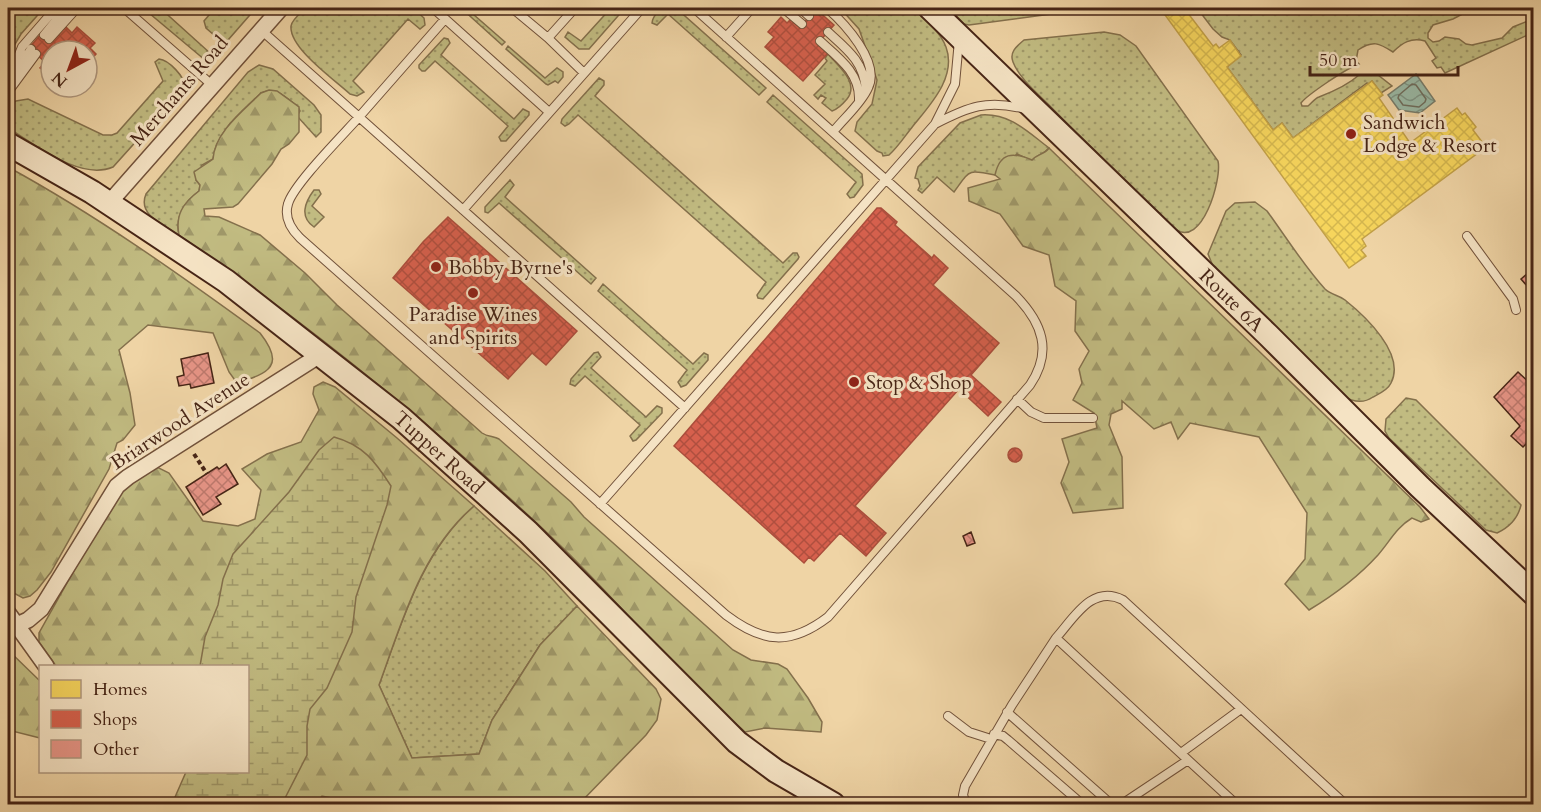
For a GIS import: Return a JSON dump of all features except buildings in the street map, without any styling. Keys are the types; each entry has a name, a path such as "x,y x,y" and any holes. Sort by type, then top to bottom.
{"main road":[{"name":"Route 6A","path":"930,8 1268,335 1420,487 1533,594"},
{"name":"Tupper Road","path":"8,144 109,203 226,281 401,418 528,532 737,742 776,771 833,804"}],"street":[{"name":"Merchants Road","path":"109,203 281,8"},
{"name":"Briarwood Avenue","path":"12,619 28,620 41,609 117,486 320,355"},
{"path":"12,619 45,665"}],"lane":[{"path":"8,82 22,47 56,8"},
{"path":"66,8 46,37 77,8"},
{"path":"124,8 212,86"},
{"path":"433,8 549,112"},
{"path":"513,8 584,73"},
{"path":"548,38 575,8"},
{"path":"463,210 642,8"},
{"path":"445,19 292,195 287,212 294,232 738,624 754,632 786,639 801,635 828,617 1038,373 1043,360 1043,345 1032,316 1016,296 693,8"},
{"path":"726,37 752,8"},
{"path":"783,8 802,24"},
{"path":"800,8 809,16"},
{"path":"828,8 848,27 862,48 871,78 866,92 832,132"},
{"path":"261,30 685,408"},
{"path":"828,33 852,54 865,76 866,92"},
{"path":"600,504 935,124 954,84 959,36"},
{"path":"820,41 844,63 858,82 859,101"},
{"path":"8,90 21,63 34,52"},
{"path":"935,124 974,106 1010,105 1039,113"},
{"path":"1467,236 1513,299 1516,310"},
{"path":"1017,399 1031,412 1044,418 1093,418"},
{"path":"966,804 963,795 965,786 1007,712 1056,638 1091,599 1101,595 1112,595 1123,600 1345,804"},
{"path":"1056,638 1236,804"},
{"path":"1181,753 1241,709"},
{"path":"1007,712 1111,804"},
{"path":"948,716 969,732 992,737 1003,736 1082,804"},
{"path":"1122,804 1188,760"}],"path":[{"path":"186,440 207,474"}],"green space":[{"path":"16,8 44,8 21,34 8,56 8,24"},
{"path":"143,8 160,8 210,53 210,59 205,60"},
{"path":"215,8 256,8 228,40 222,42 206,28 204,21"},
{"path":"306,8 413,8 424,18 425,25 420,29 408,19 353,81 364,92 357,96 350,94 324,72 297,44 292,35 291,26"},
{"path":"461,8 466,8 505,42 502,45"},
{"path":"611,8 625,8 589,49 579,49 565,37 568,32 581,41"},
{"path":"669,8 677,9 766,88 759,95 668,14 657,25 652,23 658,12"},
{"path":"840,8 912,8 936,31 946,47 948,69 940,90 889,155 883,156 855,131 857,122 872,104 877,80 859,29"},
{"path":"949,8 1088,9 969,25 964,24"},
{"path":"1197,8 1474,8 1453,19 1433,25 1428,33 1428,38 1433,42 1445,37 1459,39 1472,45 1502,38 1513,27 1533,19 1532,33 1445,73 1432,61 1436,58 1425,41 1407,42 1393,52 1376,44 1363,47 1358,50 1356,61 1359,64 1319,88 1301,103 1302,106 1308,106 1359,75 1378,75 1392,86 1381,93 1372,81 1367,83 1293,138 1282,123 1273,130 1227,67 1241,55 1230,40 1222,37 1213,29"},
{"path":"1104,32 1120,35 1136,46 1218,161 1217,182 1208,209 1202,221 1194,229 1185,233 1175,229 1111,167 1019,74 1013,62 1013,52 1024,40"},
{"path":"444,38 450,43 441,55 514,119 523,109 529,112 529,115 506,141 501,141 499,137 508,126 435,61 425,71 419,68 419,65"},
{"path":"508,46 545,78 557,68 563,72 563,77 558,83 555,81 546,84 506,49"},
{"path":"828,54 842,69 851,87 847,99 832,111 822,103 826,98 821,95 818,99 814,95 825,84 815,75 827,61 825,58"},
{"path":"159,59 167,62 176,70 185,87 113,167 100,170 73,165 45,152 8,128 8,107 16,101 28,99 103,135 117,133 163,81 155,62"},
{"path":"259,65 273,69 314,105 321,115 321,132 316,137 297,116 300,111 298,107 281,94 272,91 261,93 224,131 213,159 202,165 196,180 200,185 199,191 182,210 178,222 179,235 149,214 145,208 146,194 248,72"},
{"path":"599,78 604,81 604,85 595,96 783,263 793,253 797,253 798,259 763,299 758,298 757,295 766,282 578,115 565,126 561,123 562,119"},
{"path":"269,90 277,91 299,107 299,132 289,144 281,149 272,164 238,204 233,207 204,209 205,216 219,217 260,235 482,433 499,439 571,502 584,517 733,650 751,660 778,664 787,669 822,722 821,732 765,728 745,732 701,693 563,548 472,464 329,345 179,235 178,221 181,210 199,191 200,185 194,172 213,159 219,140 231,123 261,93"},
{"path":"773,95 862,174 863,185 854,197 850,198 847,194 856,182 767,102"},
{"path":"981,115 1010,120 1049,148 1032,161 1017,154 995,175 970,173 954,192 937,177 922,193 918,190 920,186 918,179 915,178 918,167 960,123"},
{"path":"1049,148 1420,507 1429,519 1421,522 1412,518 1398,530 1362,571 1337,592 1309,610 1285,584 1305,559 1307,513 1259,437 1190,423 1178,439 1171,422 1154,429 1122,401 1122,409 1111,414 1109,425 1122,457 1123,508 1073,513 1061,483 1069,462 1062,439 1097,428 1094,413 1073,400 1082,383 1079,369 1089,351 1075,331 1076,301 1055,286 1049,255 1023,246 1000,214 969,201 968,188 1000,179 995,175 997,167 1008,156 1019,156 1032,160"},
{"path":"8,167 105,225 260,333 268,344 273,361 270,367 258,376 237,383 229,372 213,333 148,325 119,350 135,425 123,440 117,443 109,469 51,572 37,590 23,598 8,590"},
{"path":"510,180 514,185 505,197 596,278 591,284 499,203 488,213 485,212 485,207"},
{"path":"314,190 319,190 321,194 312,206 324,217 314,227 306,219 305,209"},
{"path":"1255,202 1267,211 1325,289 1343,298 1381,337 1393,360 1394,372 1390,385 1383,392 1362,401 1354,401 1343,396 1213,266 1208,254 1226,211 1235,203"},
{"path":"603,284 693,364 704,353 708,355 708,360 686,385 681,387 678,382 687,370 598,291"},
{"path":"598,352 601,357 591,368 646,417 657,406 662,408 662,413 636,440 633,441 630,436 640,425 585,376 575,386 570,384 571,379 594,353"},
{"path":"323,382 335,387 474,506 440,544 427,566 405,613 379,685 412,758 479,754 492,720 540,645 577,606 656,689 661,699 657,720 646,735 579,804 360,804 322,796 316,804 196,804 249,773 249,665 55,665 39,642 39,633 114,499 122,490 157,467 169,473 203,521 238,526 255,519 261,490 242,469 267,454 301,442 319,410 313,394 314,387"},
{"path":"1406,398 1416,400 1521,505 1516,518 1506,528 1497,533 1486,530 1389,438 1385,431 1386,419"},
{"path":"334,437 344,440 361,449 391,486 387,505 356,597 352,632 327,688 310,709 307,726 307,755 282,804 172,804 186,773 249,773 249,665 200,665 205,637 218,605 223,579 233,554 289,492 319,450"},
{"path":"474,506 545,571 577,606 540,645 492,720 479,754 412,758 379,685 405,613 427,566 440,544"},
{"path":"8,650 39,680 39,738 8,730"}],"water":[{"path":"1416,74 1435,101 1420,113 1399,110 1388,95"}],"place":[{"name":"Sandwich Lodge & Resort","path":"1351,134"},
{"name":"Bobby Byrne's","path":"436,267"},
{"name":"Paradise Wines and Spirits","path":"473,293"},
{"name":"Stop & Shop","path":"854,382"}]}
